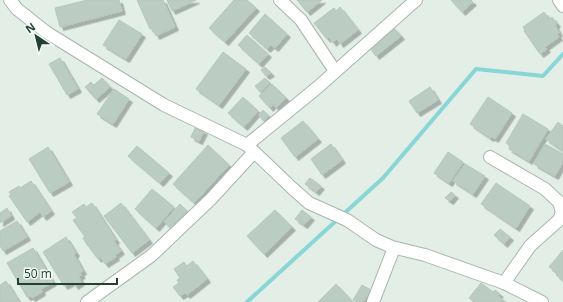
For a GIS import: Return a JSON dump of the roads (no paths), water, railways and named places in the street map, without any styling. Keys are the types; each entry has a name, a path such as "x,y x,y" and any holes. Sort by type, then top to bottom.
{"street":[{"path":"10,0 17,9 46,32 157,101 251,148 309,203 347,220 376,240 394,248 425,255 504,283 540,301"},
{"path":"280,0 301,20 336,72"},
{"path":"87,302 152,256 212,199 251,148 416,0"},
{"path":"559,0 563,6"},
{"path":"490,157 545,190 559,202 562,212 559,220 530,246 504,283"},
{"path":"373,302 394,248"}],"waterway":[{"path":"247,302 383,178 476,69 543,76 563,54"}]}
